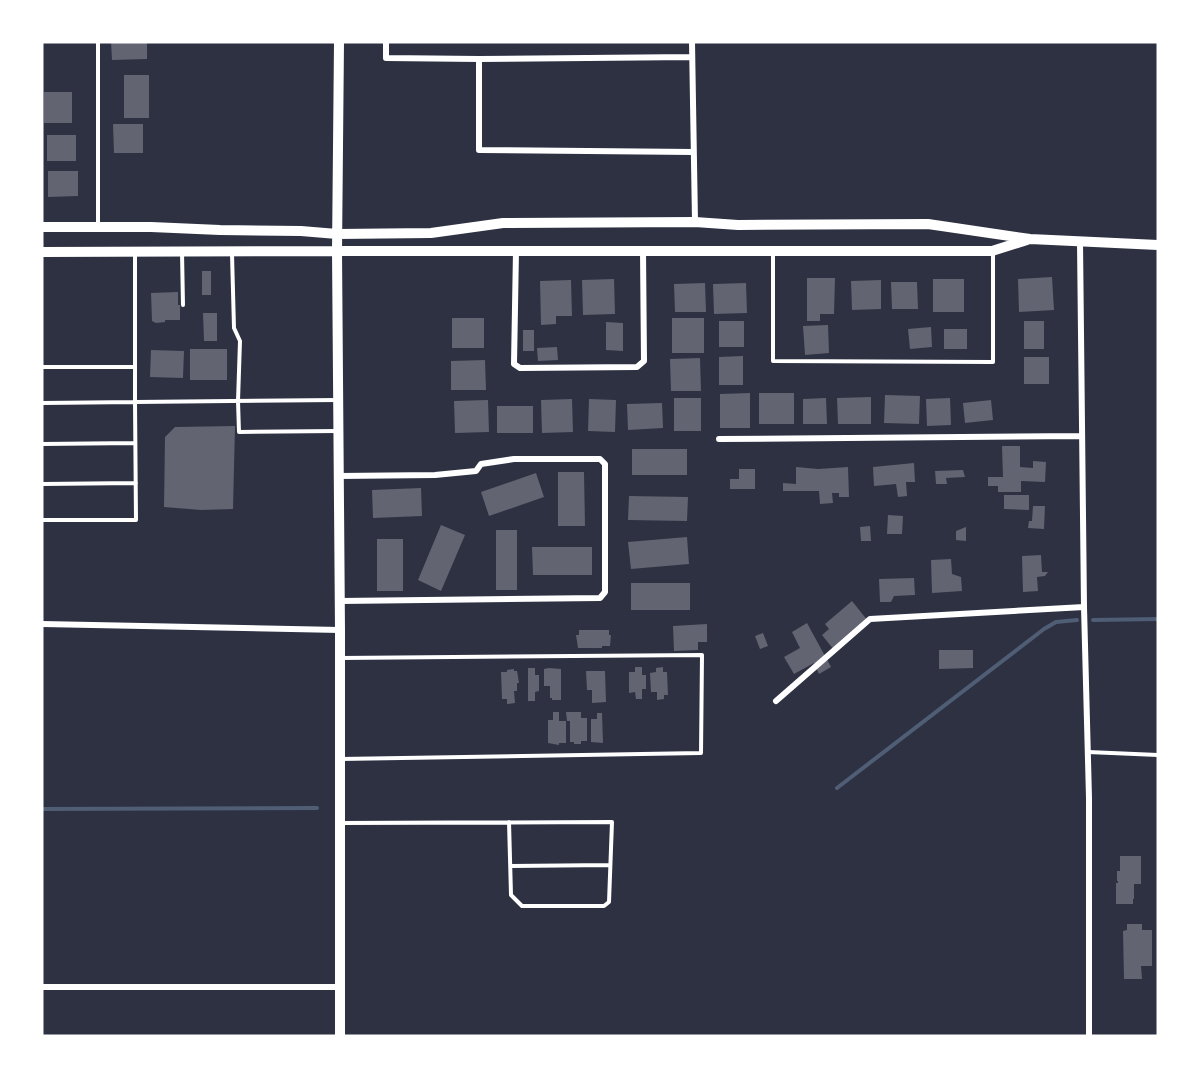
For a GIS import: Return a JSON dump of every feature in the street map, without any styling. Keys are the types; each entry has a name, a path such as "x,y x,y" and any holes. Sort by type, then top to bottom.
{"main road":[{"path":"339,42 337,251 340,1036"},
{"path":"42,227 301,231 337,234 431,233 503,223 928,224 1030,239 1158,245"},
{"path":"42,252 992,250 1030,239"}],"street":[{"path":"386,42 386,58 692,57"},
{"path":"692,42 695,222"},
{"path":"479,59 479,150 693,152"},
{"path":"1080,242 1084,607 1089,798 1089,1036"},
{"path":"516,251 514,364 520,368 637,367 644,362 643,251"},
{"path":"719,439 1082,436"},
{"path":"339,476 435,475 466,472 476,471 482,464 514,459 600,459 605,464 605,592 600,598 340,601"},
{"path":"776,701 870,619 1084,607"},
{"path":"42,624 340,630"},
{"path":"42,987 339,987"}],"lane":[{"path":"98,42 98,227"},
{"path":"772,251 773,361 993,362 992,250"},
{"path":"232,251 234,328 240,341 239,432 338,431"},
{"path":"42,520 136,520 135,252"},
{"path":"182,252 183,305"},
{"path":"42,367 134,367"},
{"path":"42,403 338,400"},
{"path":"42,444 135,443"},
{"path":"42,484 136,483"},
{"path":"339,759 701,753 702,666 702,656 340,658"},
{"path":"1088,752 1158,755"},
{"path":"339,823 509,822 612,822 609,902 603,906 522,906 510,895 509,822"},
{"path":"510,866 610,865"}],"building":[{"path":"111,42 147,42 147,59 112,60"},
{"path":"124,75 149,75 149,118 124,118"},
{"path":"44,92 72,92 72,123 44,123"},
{"path":"113,124 143,124 143,153 114,153"},
{"path":"47,135 76,135 76,161 47,161"},
{"path":"48,171 78,171 78,196 48,197"},
{"path":"202,271 211,271 211,295 202,295"},
{"path":"1052,277 1054,310 1019,312 1018,279"},
{"path":"807,278 835,278 834,314 820,314 820,321 807,321"},
{"path":"614,279 615,314 583,315 582,280"},
{"path":"933,279 964,279 964,312 933,312"},
{"path":"571,280 572,316 556,316 556,324 541,325 540,281"},
{"path":"881,280 881,309 852,310 851,281"},
{"path":"891,282 917,282 918,309 892,309"},
{"path":"705,283 706,312 675,312 674,284"},
{"path":"746,283 747,313 714,314 713,284"},
{"path":"178,292 180,320 165,320 165,322 156,323 152,321 151,293"},
{"path":"203,313 217,313 217,341 204,341"},
{"path":"452,318 484,318 484,348 452,348"},
{"path":"672,318 704,318 704,353 672,353"},
{"path":"719,321 744,321 744,347 719,347"},
{"path":"1024,321 1044,321 1044,349 1024,349"},
{"path":"606,322 623,323 623,351 606,350"},
{"path":"828,325 829,353 805,355 803,326"},
{"path":"931,327 932,347 910,349 908,329"},
{"path":"944,329 967,329 967,349 944,349"},
{"path":"523,330 534,330 534,351 523,351"},
{"path":"557,347 558,360 538,361 537,348"},
{"path":"190,349 227,349 227,380 190,380"},
{"path":"151,350 184,351 183,378 150,377"},
{"path":"743,356 743,385 719,385 719,357"},
{"path":"1024,357 1049,357 1049,384 1024,384"},
{"path":"700,358 701,391 671,391 670,359"},
{"path":"485,360 486,390 451,390 451,361"},
{"path":"750,393 750,428 720,428 720,394"},
{"path":"759,393 794,393 794,424 759,424"},
{"path":"885,395 920,396 919,424 884,423"},
{"path":"871,397 871,424 838,424 837,398"},
{"path":"674,398 701,398 701,431 674,431"},
{"path":"826,398 827,424 803,424 803,399"},
{"path":"950,398 951,425 927,426 926,399"},
{"path":"572,399 573,432 542,433 541,400"},
{"path":"589,399 616,400 615,432 588,431"},
{"path":"488,400 489,432 455,433 454,401"},
{"path":"991,400 993,420 965,423 963,403"},
{"path":"662,403 663,428 628,430 627,404"},
{"path":"497,406 533,406 533,433 497,433"},
{"path":"235,426 233,509 201,510 164,507 165,437 175,427"},
{"path":"1002,446 1020,446 1020,467 1033,468 1033,461 1046,462 1045,482 1021,481 1021,492 998,492 998,486 988,486 988,477 1003,477"},
{"path":"632,449 687,449 687,475 632,475"},
{"path":"914,463 915,482 906,482 907,496 898,497 896,484 874,486 873,467"},
{"path":"796,467 818,469 848,467 849,497 839,497 839,493 832,493 833,503 820,504 819,491 783,491 783,483 796,484"},
{"path":"739,469 755,469 755,489 730,489 730,479 739,479"},
{"path":"963,470 965,477 946,478 947,484 936,484 935,471"},
{"path":"558,472 584,472 585,526 558,526"},
{"path":"536,473 544,497 489,516 481,492"},
{"path":"421,488 422,516 373,518 372,490"},
{"path":"1004,495 1029,495 1029,510 1004,509"},
{"path":"629,496 688,497 687,521 628,520"},
{"path":"1033,506 1045,506 1044,529 1028,528 1029,521 1032,521"},
{"path":"888,515 903,516 902,534 887,534"},
{"path":"441,525 465,535 441,591 418,580"},
{"path":"870,526 871,541 861,541 860,527"},
{"path":"966,527 966,541 956,540 956,531"},
{"path":"496,530 517,530 517,590 496,590"},
{"path":"687,537 689,564 631,569 628,542"},
{"path":"377,539 403,539 403,591 377,591"},
{"path":"532,547 592,547 592,575 533,575"},
{"path":"1041,555 1042,572 1048,572 1045,576 1037,577 1038,591 1023,592 1022,556"},
{"path":"951,559 952,574 961,577 962,591 932,593 931,560"},
{"path":"914,578 915,595 894,596 891,602 880,602 879,579"},
{"path":"631,583 690,583 690,610 631,610"},
{"path":"852,601 868,621 834,650 822,635 829,629 825,624"},
{"path":"807,623 831,667 819,674 814,663 794,674 784,657 800,648 792,632"},
{"path":"707,624 707,642 698,642 698,650 674,651 673,626"},
{"path":"579,630 609,630 610,646 578,648 576,635 579,635"},
{"path":"763,633 768,646 760,649 755,636"},
{"path":"939,650 973,650 973,668 939,669"},
{"path":"635,667 642,667 642,675 646,675 646,689 642,689 642,699 636,699 635,692 629,693 629,672 635,672"},
{"path":"663,667 663,672 667,672 668,695 664,695 664,699 657,700 657,692 651,692 650,673 656,672 656,668"},
{"path":"528,668 535,668 535,675 539,675 539,691 535,692 535,701 528,701"},
{"path":"514,669 517,671 519,683 517,683 517,691 514,691 515,703 507,704 507,699 502,699 501,672"},
{"path":"544,669 561,669 561,700 552,700 550,686 544,686"},
{"path":"586,671 605,671 606,702 592,703 592,690 587,690"},
{"path":"553,712 559,712 559,721 566,721 566,743 559,743 559,745 548,743 548,720 553,720"},
{"path":"566,712 581,712 581,718 587,718 587,741 581,741 581,744 570,742 570,721 567,721"},
{"path":"597,713 602,713 603,743 591,742 591,719 597,719"},
{"path":"1120,856 1141,856 1141,884 1134,884 1133,904 1116,904"},
{"path":"1127,924 1142,924 1142,930 1152,930 1152,966 1141,966 1142,979 1124,979 1123,931 1127,930"}],"waterway":[{"path":"1093,620 1158,619"},
{"path":"837,788 1044,629 1056,622 1077,620"},
{"path":"42,809 317,808"}]}
